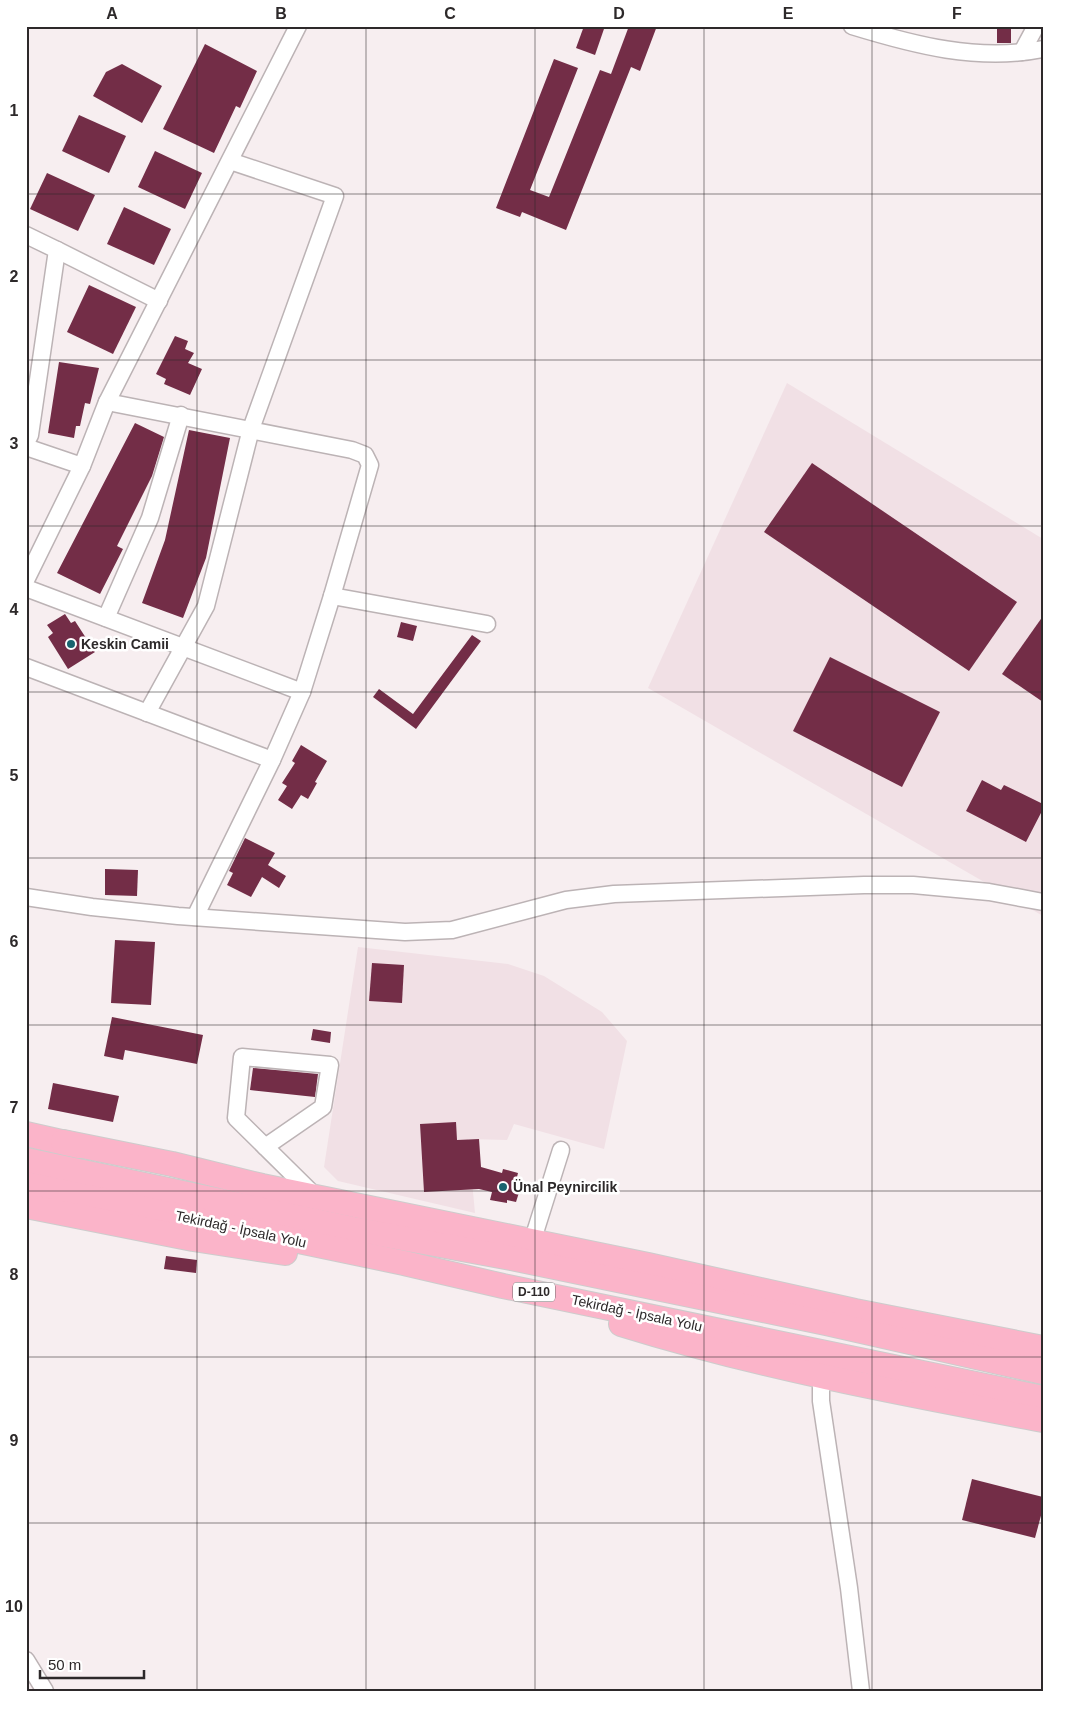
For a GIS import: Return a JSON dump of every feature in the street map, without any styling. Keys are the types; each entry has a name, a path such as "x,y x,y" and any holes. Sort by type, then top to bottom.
{"highway":[{"path":"26,1134 172,1164 316,1197 648,1265 855,1311 1043,1348"},
{"path":"63,1142 257,1196 352,1216 511,1258"},
{"name":"Tekirdağ - İpsala Yolu","path":"26,1160 353,1229 511,1258 826,1323 1043,1372"},
{"name":"Tekirdağ - İpsala Yolu","path":"26,1184 404,1263 503,1286 1043,1398"},
{"path":"26,1206 193,1239 389,1271 503,1286"},
{"path":"558,1296 611,1321 756,1362 821,1377 1043,1420"}],"street":[{"path":"26,580 82,466 107,402 298,26"},
{"path":"852,26 909,44 969,53 1022,52 1043,49"},
{"path":"1022,52 1036,26"},
{"path":"147,713 206,606 251,429 335,196 230,161"},
{"path":"26,235 159,301"},
{"path":"26,443 30,434 57,250"},
{"path":"107,402 352,450 365,455 370,465 302,692 272,760 195,917"},
{"path":"106,618 150,518 181,416"},
{"path":"26,447 82,466"},
{"path":"26,588 302,692"},
{"path":"332,596 487,624"},
{"path":"26,667 272,760"},
{"path":"28,901 195,917 405,932 452,930 566,900 596,896 864,885 913,885 973,890 1043,902"},
{"path":"265,1147 323,1107 330,1065 242,1057 236,1118 265,1147 316,1197"},
{"path":"532,1242 561,1150"},
{"path":"821,1377 821,1401 849,1588 861,1691"},
{"path":"26,1660 45,1691"}],"shaded area":[{"path":"787,383 1043,539 1043,916 648,688"},
{"name":"Ünal Peynircilik","path":"358,947 508,964 544,976 602,1012 627,1041 604,1149 514,1124 507,1140 468,1139 475,1213 338,1181 324,1167"}],"building":[{"path":"584,26 605,26 595,55 576,48"},
{"path":"629,26 657,26 640,71 631,67 566,230 522,212 520,217 496,208 554,59 578,68 530,190 549,197 600,70 611,74"},
{"path":"997,26 1011,26 1011,43 997,43"},
{"path":"205,44 257,71 240,108 236,106 214,153 163,129"},
{"path":"122,64 162,86 142,123 93,96 106,72"},
{"path":"79,115 126,136 109,173 62,151"},
{"path":"155,151 202,173 185,209 138,187"},
{"path":"47,173 95,195 78,231 30,209"},
{"path":"124,207 171,229 154,265 107,244"},
{"path":"89,285 136,307 113,354 67,332"},
{"path":"175,336 188,341 185,349 194,353 188,363 202,369 190,395 164,384 166,379 156,374"},
{"path":"59,362 99,368 90,404 85,403 80,426 76,426 74,438 48,433"},
{"path":"135,423 164,437 152,476 117,546 123,549 100,594 57,573"},
{"path":"189,430 230,438 206,558 183,618 142,603 165,540"},
{"path":"812,463 1017,602 969,671 764,532"},
{"name":"Keskin Camii","path":"65,614 71,623 75,621 95,652 68,669 48,637 53,633 47,625"},
{"path":"1043,616 1043,702 1002,674"},
{"path":"401,622 417,626 413,641 397,637"},
{"path":"472,635 481,641 416,729 373,697 379,689 413,714"},
{"path":"830,657 940,712 902,787 793,731"},
{"path":"301,745 327,761 308,799 301,795 292,809 278,800 287,786 282,783 295,763 292,761"},
{"path":"982,780 1001,790 1004,785 1043,804 1043,809 1026,842 966,811"},
{"path":"245,838 275,853 268,865 286,876 279,888 262,877 251,897 227,885 233,873 229,871"},
{"path":"105,869 138,870 137,896 105,895"},
{"path":"115,940 155,942 151,1005 111,1003"},
{"path":"372,963 404,965 402,1003 369,1001"},
{"path":"112,1017 203,1035 197,1064 125,1050 123,1060 104,1056"},
{"path":"313,1029 331,1032 330,1043 311,1040"},
{"path":"253,1068 318,1074 315,1097 250,1090"},
{"path":"53,1083 119,1096 113,1122 48,1109"},
{"path":"456,1122 457,1140 479,1139 481,1167 502,1173 503,1169 518,1173 516,1181 522,1183 516,1202 507,1200 507,1203 490,1200 492,1192 479,1189 424,1192 420,1124"},
{"path":"166,1256 197,1260 196,1273 164,1269"},
{"path":"972,1479 1043,1497 1043,1508 1035,1538 962,1520"}],"place":[{"name":"Keskin Camii","path":"71,644"},
{"name":"Ünal Peynircilik","path":"503,1187"}]}
